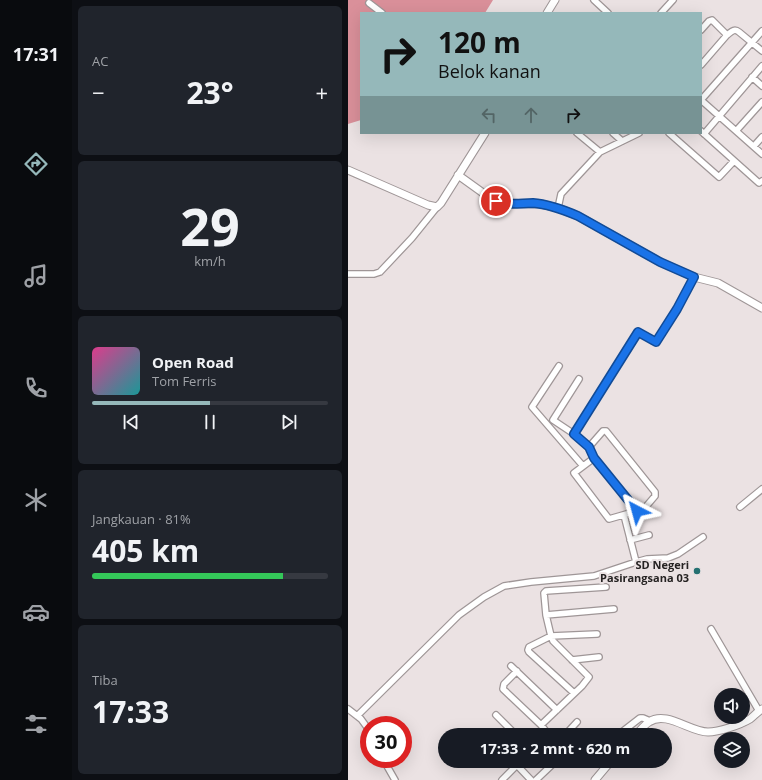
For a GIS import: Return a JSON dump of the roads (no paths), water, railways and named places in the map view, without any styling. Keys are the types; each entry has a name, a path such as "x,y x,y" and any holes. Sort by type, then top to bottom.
{"street":[{"path":"548,12 555,0"},
{"path":"594,0 607,12"},
{"path":"662,12 673,0"},
{"path":"369,3 381,12"},
{"path":"702,29 709,21 712,20 727,35"},
{"path":"702,65 732,31 737,30 762,51"},
{"path":"702,99 762,31"},
{"path":"762,66 719,116 702,132 759,183 762,181"},
{"path":"752,77 762,86"},
{"path":"702,101 762,154"},
{"path":"736,131 762,102"},
{"path":"348,274 374,274 380,272 412,238 436,207 441,203 484,134"},
{"path":"578,134 600,152"},
{"path":"614,134 622,141"},
{"path":"558,208 561,194 600,152 637,134"},
{"path":"670,134 719,177 734,161"},
{"path":"754,146 762,137"},
{"path":"348,170 428,205 436,207"},
{"path":"458,175 490,198 501,203 533,203 558,208 578,216 660,262 694,277 718,284 762,308"},
{"path":"574,434 638,332 656,342 677,309 694,277"},
{"path":"559,366 532,407 582,466"},
{"path":"553,420 579,379"},
{"path":"542,419 553,420 574,434 589,447 594,458 637,511"},
{"path":"589,447 603,431 608,432 655,492 655,496 643,510 610,519 574,473 594,458"},
{"path":"740,507 762,489"},
{"path":"624,515 636,562"},
{"path":"630,540 649,535"},
{"path":"358,716 454,620 471,606 495,590 516,584 594,576 636,562 674,556 703,537"},
{"path":"541,725 574,694 589,677 553,641 546,615 544,593 546,591 606,587"},
{"path":"546,615 614,609"},
{"path":"643,728 650,721 663,718 686,727 704,732 713,732 749,719 760,710 711,628"},
{"path":"574,694 528,650 529,647 551,636 598,634"},
{"path":"572,660 598,657"},
{"path":"511,666 557,710"},
{"path":"517,671 504,684 503,689 543,728"},
{"path":"348,709 360,719"},
{"path":"496,715 509,728"},
{"path":"627,728 640,718 650,721"},
{"path":"571,728 577,722"},
{"path":"388,768 395,780"},
{"path":"502,780 511,768"},
{"path":"520,768 531,780"},
{"path":"536,780 548,768"},
{"path":"595,780 605,768"}],"place":[{"name":"SD Negeri Pasirangsana 03","path":"697,571"}]}
